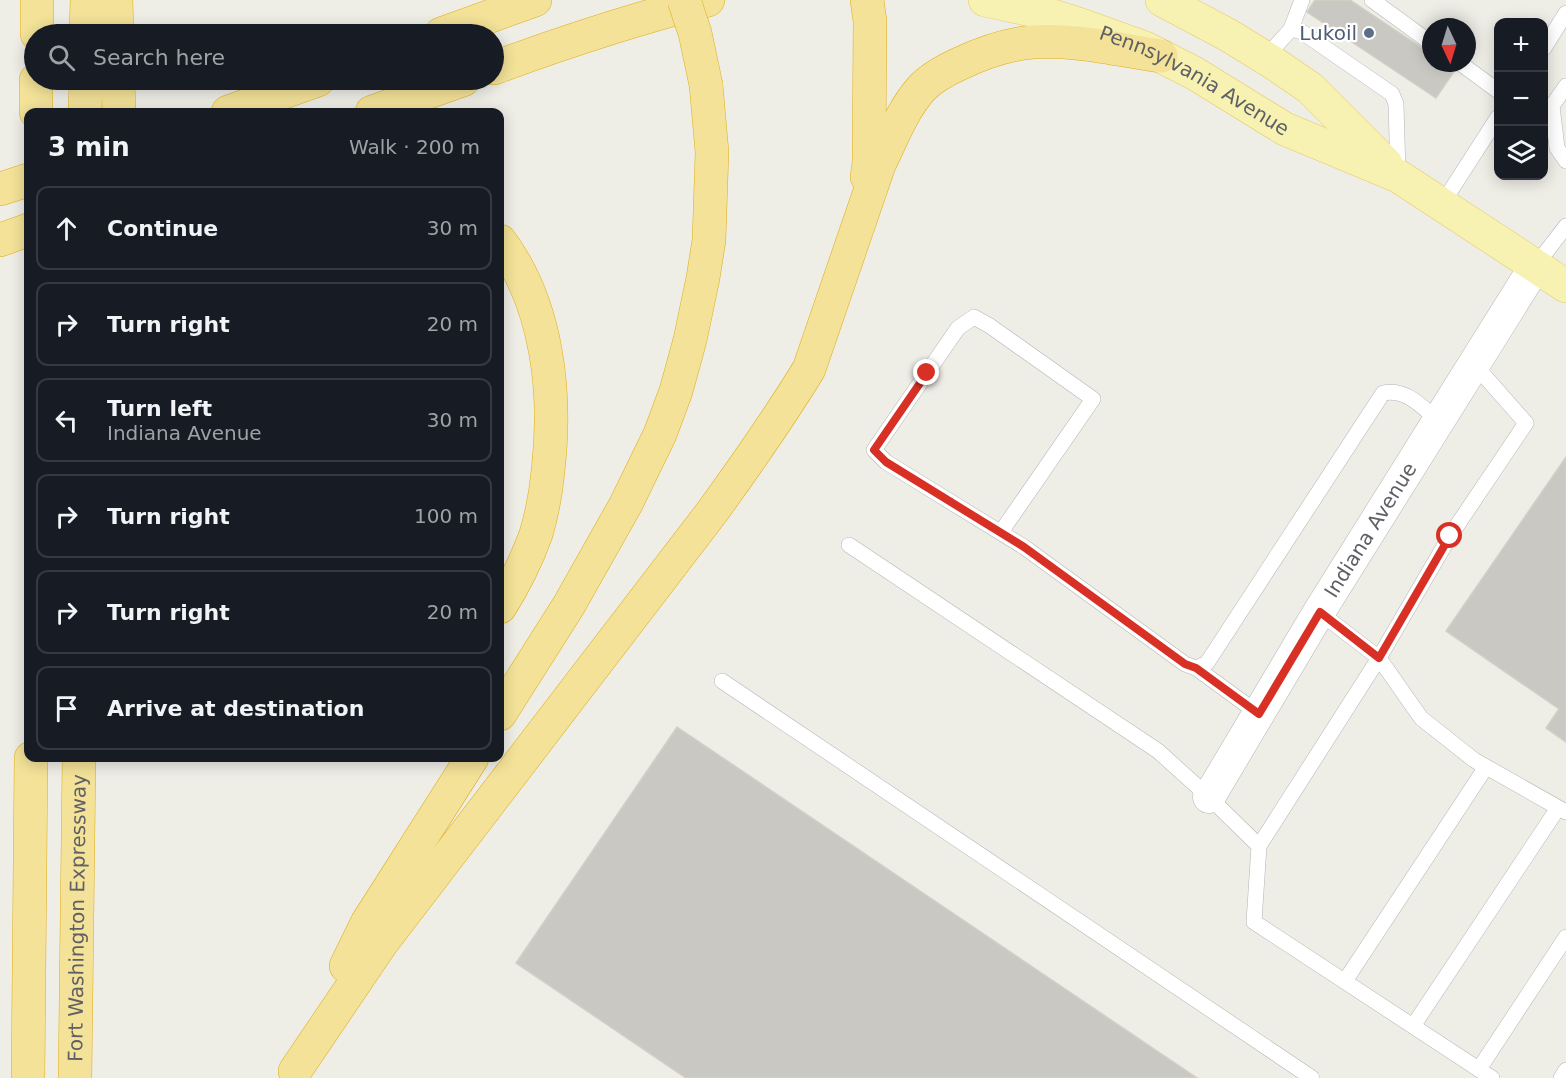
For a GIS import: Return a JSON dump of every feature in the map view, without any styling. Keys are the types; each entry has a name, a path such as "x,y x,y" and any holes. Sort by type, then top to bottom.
{"highway":[{"path":"37,0 37,24"},
{"path":"86,24 87,0"},
{"path":"116,0 117,24"},
{"path":"469,24 535,0"},
{"path":"504,708 569,606 626,504 660,434 676,391 690,340 709,240 712,152 706,86 695,33 684,0"},
{"path":"504,64 634,20 708,0"},
{"path":"863,212 869,162 870,21 867,0"},
{"path":"293,1075 381,944 705,521 764,440 809,369 879,165 900,117 922,88 954,67 991,51 1032,42 1079,44 1161,56"},
{"path":"36,90 36,108"},
{"path":"85,108 86,90"},
{"path":"239,108 290,90"},
{"path":"383,108 435,90"},
{"path":"0,189 24,181"},
{"path":"0,240 24,231"},
{"path":"504,246 527,287 540,326 548,363 551,401 551,450 545,495 536,534 504,600"},
{"path":"28,1078 31,762"},
{"name":"Fort Washington Expressway","path":"75,1078 79,762"},
{"path":"293,1075 367,923 469,762"}],"main road":[{"name":"Pennsylvania Avenue","path":"985,0 1041,12 1145,48 1194,73 1285,129 1398,176 1566,286"},
{"name":"Pennsylvania Avenue","path":"1162,0 1228,35 1310,88 1398,176"}],"street":[{"name":"Indiana Avenue","path":"1209,798 1320,612 1536,265"}],"lane":[{"path":"1265,58 1291,29 1302,0"},
{"path":"1372,0 1422,36"},
{"path":"1548,42 1566,13"},
{"path":"1291,29 1302,32 1392,94 1396,104 1398,176"},
{"path":"1472,72 1494,88"},
{"path":"1566,86 1552,106 1557,148 1566,161"},
{"path":"1442,204 1494,123"},
{"path":"1536,265 1566,226"},
{"path":"1001,532 1093,399 974,317 958,328 874,450 886,462 1034,554 1185,664 1196,668 1259,714"},
{"path":"1474,364 1526,423 1450,536 1379,658 1259,846 1254,922 1492,1078"},
{"path":"1196,668 1207,663 1383,393 1392,391 1406,394 1438,421"},
{"path":"849,545 1158,752 1259,846"},
{"path":"1320,612 1379,658 1421,718 1474,760 1562,810 1413,1026"},
{"path":"722,681 1312,1078"},
{"path":"1345,981 1486,767"},
{"path":"1479,1069 1566,937"},
{"path":"1561,1078 1566,1070"}],"building":[{"name":"Lukoil","path":"1315,0 1350,0 1422,48 1422,72 1454,72 1436,98 1307,12"},
{"path":"1566,457 1566,742 1546,728 1559,709 1446,631"},
{"path":"677,727 1197,1078 686,1078 516,963"}],"place":[{"name":"Lukoil","path":"1369,33"}],"route":[{"path":"927,373 874,450 886,462 1024,547 1185,664 1196,668 1259,714 1320,612 1379,658 1450,536"}]}
